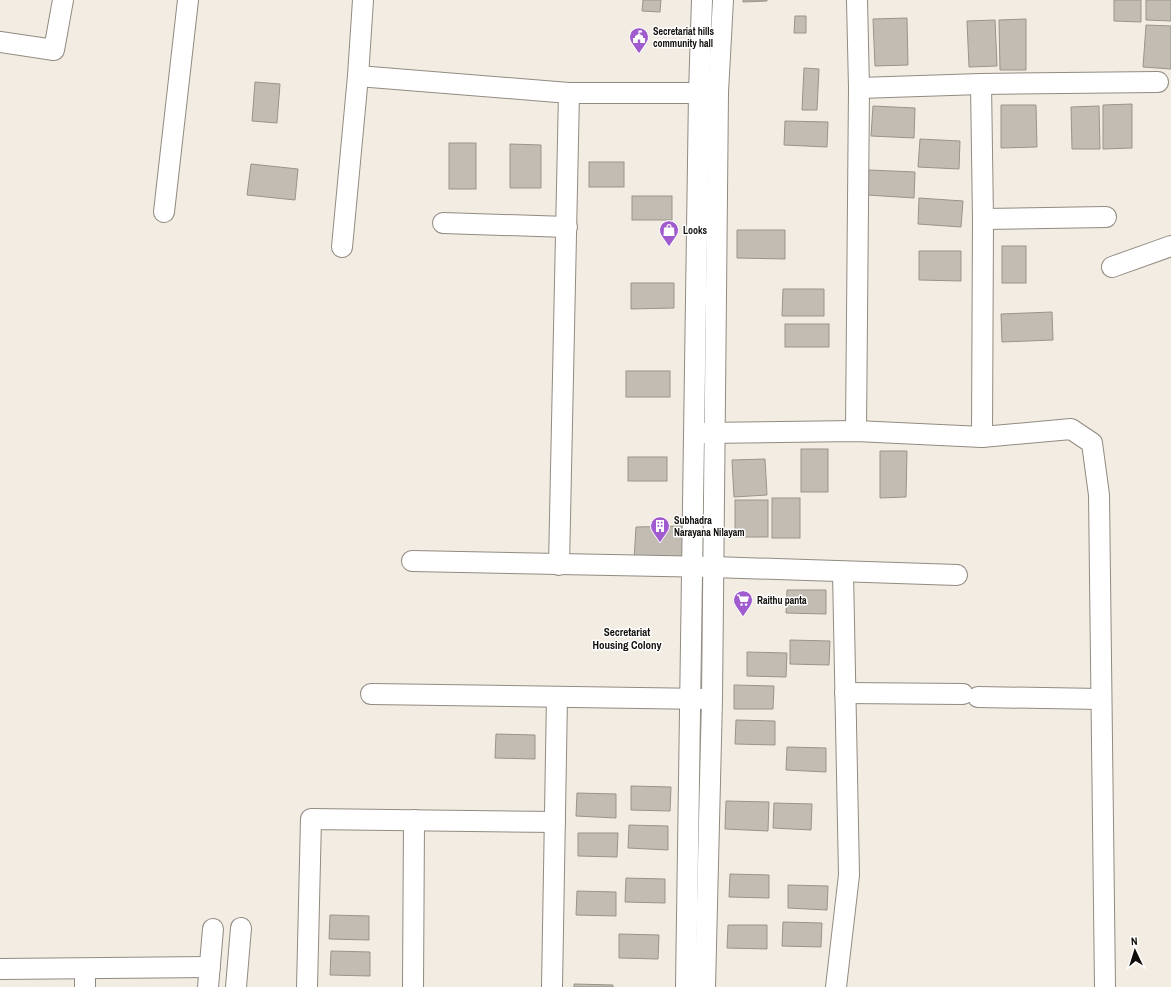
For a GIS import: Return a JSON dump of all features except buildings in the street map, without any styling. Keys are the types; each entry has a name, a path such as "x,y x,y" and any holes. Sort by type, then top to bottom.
{"street":[{"path":"0,42 54,50 63,0"},
{"path":"164,212 188,0"},
{"path":"342,247 358,76 363,0"},
{"path":"686,987 692,698 699,93 702,0"},
{"path":"706,987 716,433 718,92 722,0"},
{"path":"856,431 858,88 857,0"},
{"path":"358,76 569,93 699,93"},
{"path":"858,88 981,84 1158,82"},
{"path":"981,84 983,219 982,437"},
{"path":"559,565 569,93"},
{"path":"983,219 1106,217"},
{"path":"443,223 566,227"},
{"path":"1112,267 1171,246"},
{"path":"694,433 856,431 982,437 1071,428 1092,443 1099,495 1105,987"},
{"path":"412,561 693,568 713,567 957,575"},
{"path":"836,987 849,875 843,572"},
{"path":"845,693 1101,699"},
{"path":"371,694 712,699"},
{"path":"552,987 557,697"},
{"path":"307,987 310,818 555,822"},
{"path":"413,987 414,820"},
{"path":"236,987 241,928"},
{"path":"208,987 213,929"},
{"path":"0,969 85,978 210,967"}],"place":[{"name":"Secretariat hills community hall","path":"639,54"},
{"name":"Looks","path":"669,247"},
{"name":"Subhadra Narayana Nilayam","path":"660,543"},
{"name":"Raithu panta","path":"743,617"}],"district":[{"name":"Secretariat Housing Colony","path":"627,638"}]}
